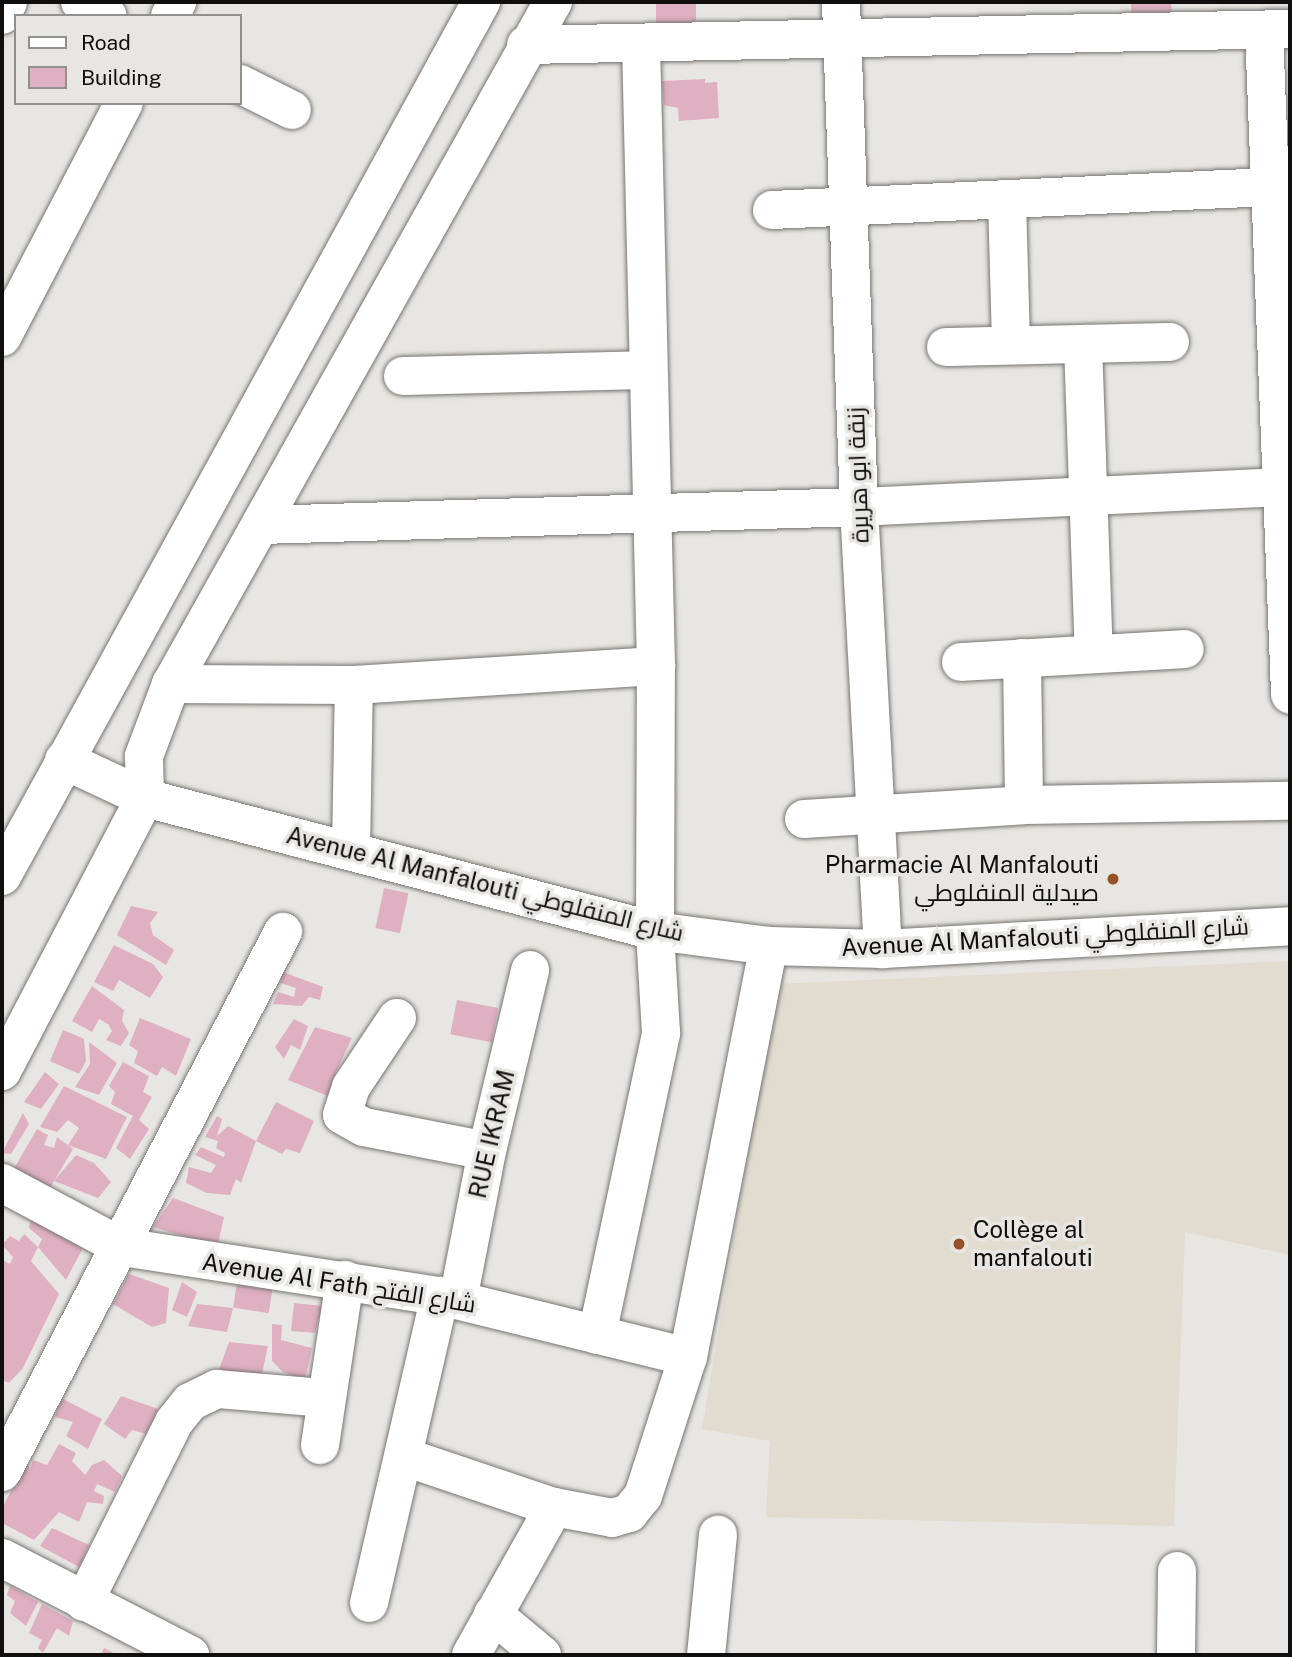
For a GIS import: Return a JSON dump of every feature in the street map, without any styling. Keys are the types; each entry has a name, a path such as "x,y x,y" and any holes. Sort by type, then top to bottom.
{"street":[{"path":"2,15 8,2"},
{"path":"80,2 104,14"},
{"path":"2,876 481,2"},
{"path":"2,1071 145,798 144,756 171,684 526,45 553,2"},
{"name":"زنقة ابو هريرة","path":"841,2 859,507 873,815 883,949"},
{"path":"526,45 641,45 1277,30 1290,694"},
{"path":"597,1335 657,1070 661,1033 655,931 656,666 653,511 645,370 641,45"},
{"path":"242,84 292,110"},
{"path":"2,337 123,105"},
{"path":"772,210 850,204 1007,200 1280,186"},
{"path":"1007,200 1011,345"},
{"path":"946,347 1170,342"},
{"path":"1083,344 1094,653"},
{"path":"403,376 645,370"},
{"path":"261,525 653,511 859,507 1285,487"},
{"path":"961,662 1185,649"},
{"path":"1022,658 1024,805"},
{"path":"171,684 354,685 656,666"},
{"path":"351,851 354,685"},
{"name":"Avenue Al Manfalouti شارع المنفلوطي","path":"64,760 145,798 655,931 769,946 883,949 1290,926"},
{"path":"804,819 1024,805 1290,801"},
{"path":"2,1472 122,1247 283,932"},
{"path":"405,1457 554,1507 601,1519 634,1509 648,1484 688,1357 769,946"},
{"name":"RUE IKRAM","path":"369,1603 487,1151 530,970"},
{"path":"397,1017 351,1087 342,1115 364,1127 487,1151"},
{"name":"Avenue Al Fath شارع الفتح","path":"2,1183 122,1247 345,1279 449,1298 688,1357"},
{"path":"320,1445 324,1398 345,1279"},
{"path":"84,1602 174,1422 190,1402 217,1388 324,1398"},
{"path":"471,1655 554,1507"},
{"path":"706,1655 718,1535"},
{"path":"2,1558 190,1655"},
{"path":"1176,1655 1177,1571"},
{"path":"493,1614 542,1655"}],"shaded area":[{"name":"Collège al manfalouti","path":"1290,961 1290,1255 1185,1232 1174,1526 766,1517 770,1441 702,1429 776,984"}],"building":[{"path":"656,2 696,2 696,29 656,29"},
{"path":"1131,2 1171,2 1172,14 1131,16"},
{"path":"705,79 705,83 717,82 719,118 679,121 678,108 664,105 662,81"},
{"path":"384,888 408,893 400,933 375,928"},
{"path":"131,906 158,912 150,923 153,935 174,950 166,965 117,935"},
{"path":"114,945 153,964 163,977 150,998 119,980 113,991 94,982"},
{"path":"283,972 323,987 320,1000 309,997 302,1006 273,1004 278,992 294,997 296,988 280,983"},
{"path":"92,986 124,1010 122,1021 129,1033 121,1046 106,1040 112,1031 108,1024 99,1019 92,1032 72,1021"},
{"path":"457,1000 498,1008 492,1042 450,1034"},
{"path":"140,1018 191,1039 176,1076 162,1067 157,1076 134,1063 138,1051 129,1045"},
{"path":"294,1019 308,1026 300,1050 291,1045 284,1059 275,1047"},
{"path":"315,1027 352,1038 336,1072 333,1098 288,1080"},
{"path":"63,1030 84,1039 86,1061 79,1074 50,1061"},
{"path":"89,1042 117,1063 99,1095 75,1087 90,1064"},
{"path":"123,1062 149,1076 143,1092 152,1097 139,1120 149,1129 130,1159 116,1148 133,1116 111,1104 115,1092 109,1086"},
{"path":"45,1072 59,1084 41,1109 24,1102"},
{"path":"64,1086 127,1117 106,1159 68,1145 79,1128 68,1120 57,1132 40,1127"},
{"path":"276,1102 314,1121 300,1153 286,1149 282,1154 256,1141"},
{"path":"23,1113 29,1124 11,1154 2,1153"},
{"path":"217,1116 222,1119 217,1136 228,1126 256,1141 241,1183 236,1179 230,1195 207,1193 186,1183 189,1167 211,1173 216,1165 195,1155 201,1147 224,1157 225,1153 216,1148 218,1141 205,1137"},
{"path":"37,1129 48,1135 44,1145 54,1148 57,1137 73,1149 47,1193 12,1172"},
{"path":"76,1155 94,1163 111,1182 98,1198 54,1181"},
{"path":"173,1198 224,1217 216,1253 204,1242 153,1227"},
{"path":"32,1216 84,1246 66,1280 38,1247 42,1239 29,1228"},
{"path":"24,1234 38,1247 31,1261 59,1294 23,1368 9,1383 2,1380 2,1260 10,1264 13,1257 2,1245 10,1236 19,1241"},
{"path":"239,1270 275,1276 269,1313 233,1308"},
{"path":"129,1274 169,1288 166,1323 152,1327 113,1304"},
{"path":"182,1282 197,1292 187,1317 172,1310"},
{"path":"294,1303 322,1306 315,1333 291,1331"},
{"path":"197,1304 233,1308 227,1332 188,1326"},
{"path":"272,1324 282,1325 281,1340 312,1348 305,1380 283,1372 272,1361"},
{"path":"229,1342 268,1346 261,1378 218,1372"},
{"path":"121,1396 158,1409 146,1434 132,1430 125,1439 104,1424"},
{"path":"61,1398 102,1419 88,1449 66,1436 73,1422 55,1417"},
{"path":"59,1444 76,1453 72,1461 85,1475 92,1465 104,1460 122,1476 115,1492 97,1484 94,1491 104,1496 103,1504 87,1502 79,1522 59,1512 34,1540 2,1523 2,1508 26,1463 30,1468 33,1460 47,1465"},
{"path":"52,1528 89,1545 79,1567 40,1546"},
{"path":"10,1586 38,1602 26,1626 10,1613 15,1601 7,1595"},
{"path":"42,1604 73,1621 69,1636 57,1628 43,1653 38,1648 42,1640 29,1633"},
{"path":"104,1648 117,1655 101,1655"}],"place":[{"name":"Pharmacie Al Manfalouti صيدلية المنفلوطي","path":"1113,879"},
{"name":"Collège al manfalouti","path":"959,1244"}]}
